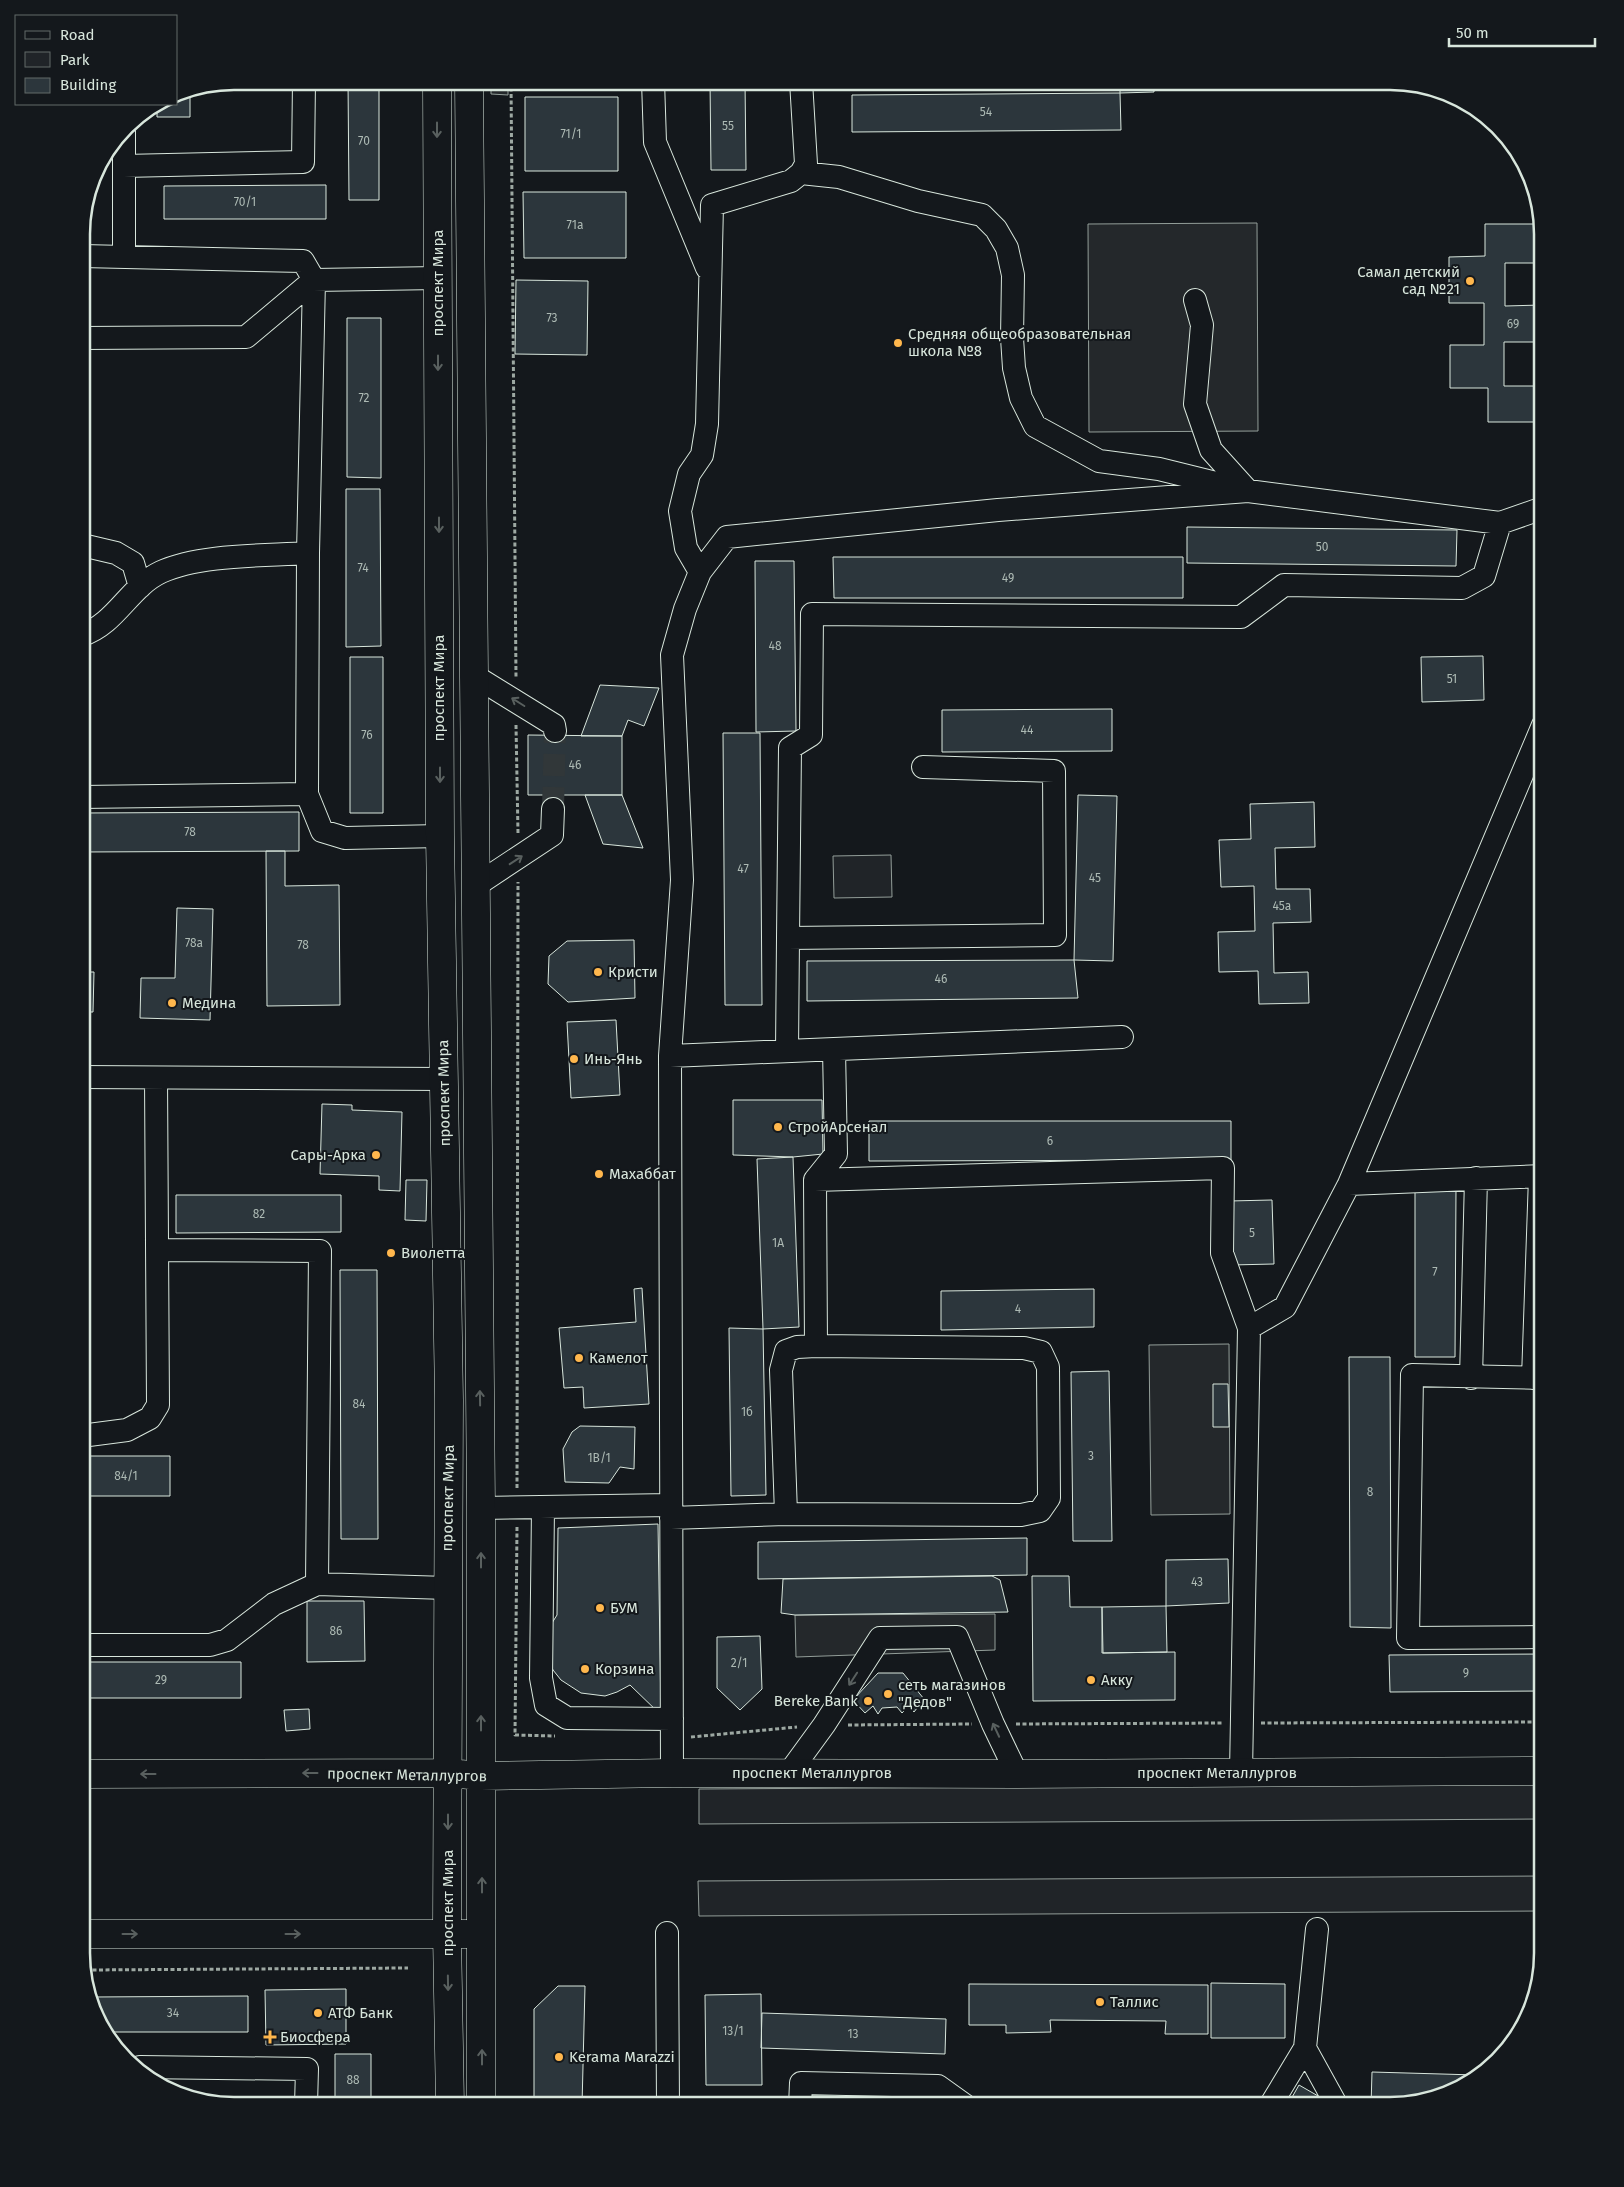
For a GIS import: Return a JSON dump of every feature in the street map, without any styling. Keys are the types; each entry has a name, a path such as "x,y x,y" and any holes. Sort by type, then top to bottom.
{"main road":[{"name":"проспект Мира","path":"437,90 440,836 449,1400 447,1934 450,2097"},
{"name":"проспект Мира","path":"469,90 481,1508 481,2097"},
{"path":"449,1400 462,1485 470,1501 481,1508"},
{"name":"проспект Металлургов","path":"90,1774 449,1773 481,1776 672,1773 1017,1774 1534,1771"},
{"path":"90,1934 482,1934"}],"street":[{"path":"124,166 303,162 304,90"},
{"path":"653,90 655,142 710,276"},
{"path":"700,572 686,548 680,511 690,474 702,456 706,424 712,205 791,181 801,173 806,164 801,90"},
{"path":"124,142 124,256"},
{"path":"801,173 839,177 918,200 982,215 996,229 1007,248 1013,275 1012,338 1014,368 1021,398 1035,426 1099,461 1159,468 1248,491 1500,523 1534,511"},
{"path":"90,256 303,261 314,280 308,553 307,794 322,831 345,838 440,836"},
{"path":"90,338 246,337 314,280 438,278"},
{"path":"1196,300 1202,325 1195,404 1211,450 1248,491"},
{"path":"672,1773 670,1056 682,880 672,655 685,609 700,572 727,537 998,510 1248,491"},
{"path":"787,1051 790,748 811,735 812,614 1241,617 1284,585 1462,588 1484,576 1500,523"},
{"path":"90,547 116,553 133,563 140,586"},
{"path":"90,632 114,616 140,586 161,572 202,560 308,553"},
{"path":"473,674 554,725 555,731"},
{"path":"1249,1328 1286,1307 1349,1184 1534,746"},
{"path":"788,938 1055,935 1054,771 923,767"},
{"path":"90,797 307,794"},
{"path":"475,886 552,835 553,809"},
{"path":"670,1056 1122,1037"},
{"path":"816,1346 815,1180 836,1154 834,1049"},
{"path":"90,1077 444,1079"},
{"path":"90,1435 127,1430 150,1418 158,1405 156,1078"},
{"path":"815,1180 1223,1168 1222,1253 1249,1328 1241,1773"},
{"path":"1349,1184 1534,1176"},
{"path":"1471,1378 1476,1178"},
{"path":"157,1250 320,1251 317,1584"},
{"path":"481,1508 786,1514 1021,1515 1040,1511 1049,1498 1048,1367 1041,1352 1024,1348 816,1346 797,1347 786,1351 781,1370 786,1514"},
{"path":"1534,1378 1471,1378 1412,1375 1408,1638 1534,1637"},
{"path":"543,1508 541,1678 546,1705 567,1718 672,1728"},
{"path":"90,1645 210,1645 227,1640 274,1604 317,1584 447,1588"},
{"path":"789,1773 824,1725 880,1638 957,1637 993,1724 1017,1774"},
{"path":"1275,2097 1304,2048 1317,1930"},
{"path":"667,1933 668,2097"},
{"path":"1304,2048 1332,2097"},
{"path":"146,2067 306,2069 306,2097"},
{"path":"800,2097 801,2082 938,2086 953,2097"}],"path":[{"path":"511,90 518,859 515,1735 564,1736"},
{"path":"672,1728 824,1725 1534,1722"},
{"path":"91,1970 408,1968"}],"green space":[{"path":"891,855 892,897 834,898 833,856"},
{"path":"1534,1784 1534,1819 699,1824 699,1789"},
{"path":"1534,1876 1534,1911 699,1916 698,1881"}],"shaded area":[{"path":"491,90 508,90 508,95 491,94"},
{"path":"1257,223 1258,431 1089,432 1088,224"},
{"path":"1229,1344 1230,1514 1151,1515 1149,1345"},
{"path":"995,1614 995,1650 796,1657 795,1615"}],"building":[{"path":"348,90 379,90 379,200 349,200"},
{"path":"710,90 745,90 746,170 711,170"},
{"path":"1120,90 1154,90 1154,92 1120,93"},
{"path":"1120,93 1121,130 852,132 852,95"},
{"path":"190,97 190,117 157,117 157,112 162,109 170,105 178,105 178,101"},
{"path":"525,97 618,97 618,171 525,171"},
{"path":"326,185 326,219 164,219 164,186"},
{"path":"523,192 626,192 626,258 524,258"},
{"path":"1485,224 1533,224 1534,263 1505,263 1505,306 1534,305 1534,342 1504,342 1504,386 1534,386 1534,422 1488,422 1488,388 1450,388 1450,345 1484,345 1484,303 1449,303 1449,257 1485,256"},
{"path":"516,280 588,281 587,355 515,354"},
{"path":"347,318 381,318 381,478 347,477"},
{"path":"346,489 380,489 381,646 346,647"},
{"path":"1187,527 1457,530 1456,566 1187,563"},
{"path":"833,557 1183,557 1183,598 834,598"},
{"path":"755,561 794,561 796,731 756,732"},
{"path":"1483,656 1484,700 1422,702 1421,657"},
{"path":"350,657 383,657 383,813 350,813"},
{"path":"600,685 659,688 644,726 628,720 622,736 581,736"},
{"path":"1112,709 1112,751 942,752 942,710"},
{"path":"723,733 760,733 762,1005 725,1005"},
{"path":"528,735 622,736 622,795 528,795"},
{"path":"585,795 622,795 643,848 603,844"},
{"path":"1078,795 1117,796 1113,961 1074,960"},
{"path":"1314,802 1315,847 1275,848 1276,889 1310,889 1311,922 1273,923 1274,973 1308,972 1309,1003 1259,1004 1258,971 1219,972 1218,932 1255,931 1254,886 1221,887 1219,840 1251,839 1250,804"},
{"path":"299,812 299,851 90,852 90,813"},
{"path":"266,851 285,851 285,886 339,885 340,1005 267,1006"},
{"path":"177,908 213,909 210,1020 140,1018 141,978 175,978"},
{"path":"634,940 635,998 568,1002 548,984 549,956 567,941"},
{"path":"1074,960 1078,998 807,1001 807,961"},
{"path":"90,972 94,972 93,1012 90,1012"},
{"path":"616,1020 620,1095 571,1098 567,1022"},
{"name":"СтройАрсенал","path":"733,1100 822,1100 823,1154 793,1157 733,1155"},
{"path":"322,1104 352,1105 352,1110 402,1112 400,1191 379,1190 379,1176 320,1174"},
{"path":"869,1121 1231,1121 1231,1160 869,1161"},
{"path":"793,1157 799,1327 763,1329 757,1159"},
{"path":"406,1180 427,1180 426,1221 405,1220"},
{"path":"1415,1188 1456,1188 1455,1357 1415,1357"},
{"path":"176,1195 341,1195 341,1232 176,1233"},
{"path":"1272,1200 1274,1264 1231,1265 1229,1201"},
{"path":"340,1270 377,1270 378,1539 341,1539"},
{"path":"642,1288 649,1404 584,1408 583,1387 564,1388 559,1328 636,1322 634,1289"},
{"path":"1094,1289 1094,1327 941,1330 941,1291"},
{"path":"729,1328 763,1329 766,1495 731,1496"},
{"path":"1349,1357 1390,1357 1391,1628 1350,1627"},
{"path":"1109,1371 1112,1541 1073,1541 1071,1372"},
{"path":"1213,1384 1228,1384 1229,1427 1213,1427"},
{"path":"580,1426 635,1427 634,1469 620,1467 609,1483 565,1482 563,1449 572,1432"},
{"path":"90,1456 170,1456 170,1496 90,1496"},
{"path":"658,1524 661,1715 630,1685 605,1696 581,1693 561,1680 553,1670 549,1659 552,1623 557,1615 558,1528"},
{"path":"1027,1538 1027,1575 758,1579 758,1542"},
{"path":"1228,1559 1229,1603 1166,1606 1166,1560"},
{"path":"992,1576 1000,1580 1008,1612 795,1615 781,1613 783,1579"},
{"path":"1032,1576 1069,1576 1070,1607 1102,1607 1102,1653 1175,1652 1175,1700 1033,1701"},
{"path":"307,1601 364,1601 365,1661 307,1662"},
{"path":"1166,1606 1167,1652 1103,1653 1102,1607"},
{"path":"760,1636 762,1689 740,1710 717,1688 717,1637"},
{"path":"1534,1654 1534,1691 1390,1692 1389,1655"},
{"path":"90,1662 241,1662 241,1698 90,1698"},
{"path":"878,1673 903,1673 924,1699 914,1712 909,1706 902,1713 897,1707 882,1708 878,1714 873,1706 865,1713 853,1700"},
{"path":"309,1709 310,1729 286,1731 284,1710"},
{"path":"1211,1983 1285,1984 1285,2038 1211,2038"},
{"path":"969,1984 1208,1985 1208,2034 1165,2034 1166,2021 1050,2020 1051,2032 1006,2033 1006,2025 969,2025"},
{"name":"Kerama Marazzi","path":"558,1986 585,1986 582,2097 534,2097 534,2009"},
{"path":"346,1989 346,2044 266,2045 265,1990"},
{"path":"761,1994 762,2085 706,2085 705,1995"},
{"path":"248,1996 248,2032 114,2032 97,1997"},
{"path":"762,2013 946,2019 945,2054 761,2048"},
{"path":"335,2054 371,2054 371,2097 335,2097"},
{"path":"1372,2072 1467,2075 1445,2086 1427,2092 1408,2096 1371,2097"},
{"path":"1299,2085 1320,2097 1292,2097"}],"tunnel":[{"path":"553,809 555,731"}],"place":[{"name":"Самал детский сад №21","path":"1470,281"},
{"name":"Средняя общеобразовательная школа №8","path":"898,343"},
{"name":"Кристи","path":"598,972"},
{"name":"Медина","path":"172,1003"},
{"name":"Инь-Янь","path":"574,1059"},
{"name":"СтройАрсенал","path":"778,1127"},
{"name":"Сары-Арка","path":"376,1155"},
{"name":"Махаббат","path":"599,1174"},
{"name":"Виолетта","path":"391,1253"},
{"name":"Камелот","path":"579,1358"},
{"name":"БУМ","path":"600,1608"},
{"name":"Корзина","path":"585,1669"},
{"name":"Акку","path":"1091,1680"},
{"name":"сеть магазинов \"Дедов\"","path":"888,1694"},
{"name":"Bereke Bank","path":"868,1701"},
{"name":"Таллис","path":"1100,2002"},
{"name":"АТФ Банк","path":"318,2013"},
{"name":"Биосфера","path":"270,2037"},
{"name":"Kerama Marazzi","path":"559,2057"}]}
